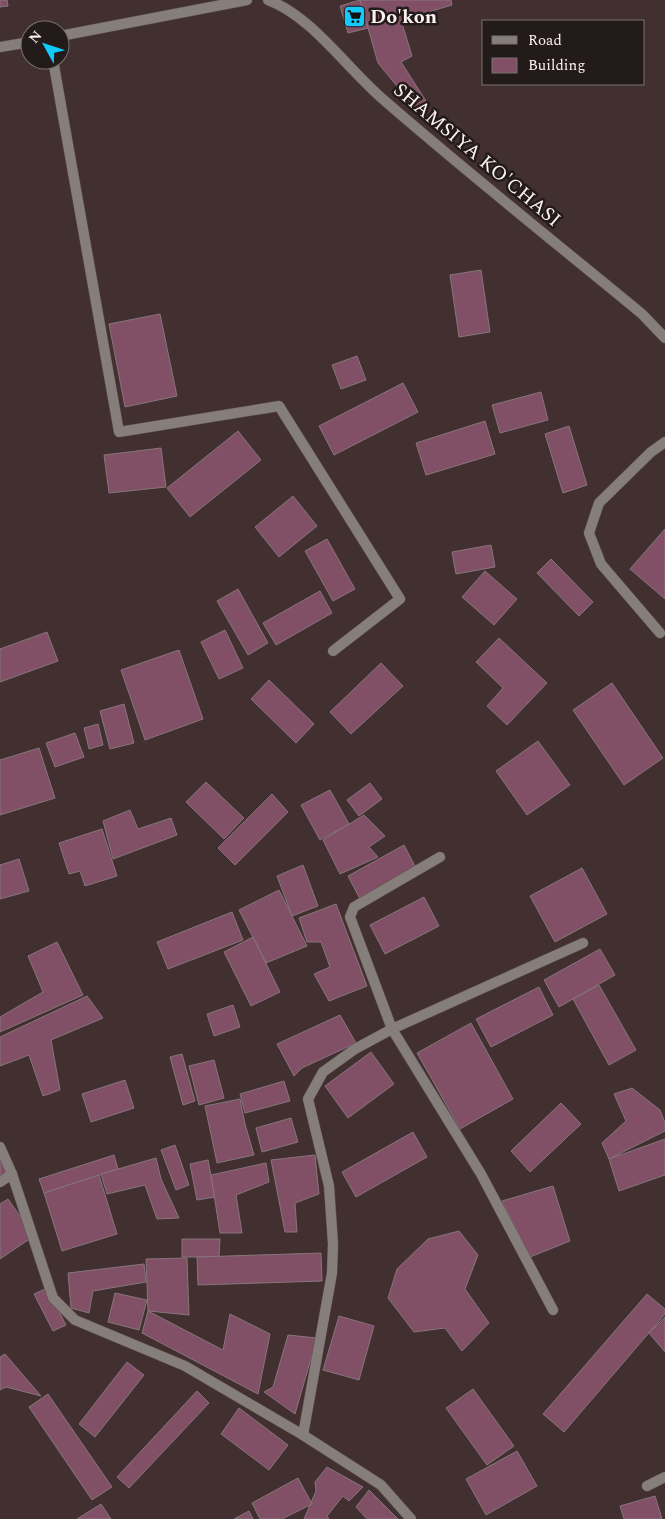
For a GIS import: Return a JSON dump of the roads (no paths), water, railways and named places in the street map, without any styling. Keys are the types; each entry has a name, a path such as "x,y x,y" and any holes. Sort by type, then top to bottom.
{"street":[{"path":"70,34 247,0"},
{"name":"SHAMSIYA KO'CHASI","path":"268,0 283,3 383,100 642,314 665,338"},
{"path":"0,47 20,44"},
{"path":"55,70 119,432 279,406 400,600 333,651"},
{"path":"660,633 601,564 589,533 599,503 651,452 665,442"},
{"path":"440,857 354,907 350,917 392,1029 482,1174 553,1310"},
{"path":"303,1436 332,1273 334,1244 329,1186 308,1099 323,1072 355,1049 392,1029 583,943"},
{"path":"0,1147 12,1174 53,1298 75,1320 185,1366 382,1485 411,1519"},
{"path":"0,1182 12,1174"},
{"path":"647,1486 665,1477"}],"place":[{"name":"Do'kon","path":"354,17"}]}
